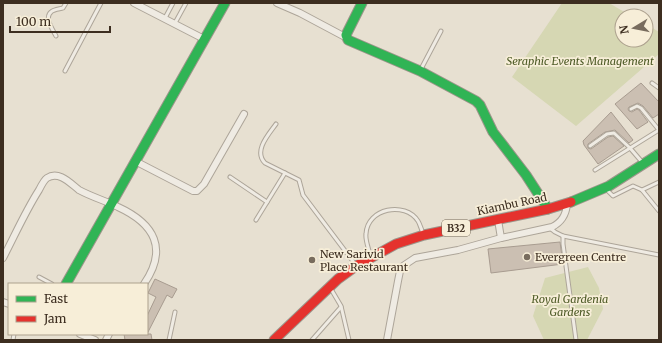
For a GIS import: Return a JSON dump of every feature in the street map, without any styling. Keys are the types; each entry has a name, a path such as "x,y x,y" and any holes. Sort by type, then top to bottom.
{"main road":[{"path":"67,283 225,3"},
{"path":"362,3 346,35 348,40 420,71 476,101 480,105 493,132 526,175 548,209"},
{"name":"Kiambu Road","path":"274,340 330,287 356,266 396,244 424,235 567,204 604,188 659,154"}],"street":[{"path":"134,3 146,6 175,24 204,39"},
{"path":"276,3 300,13 347,38"},
{"path":"135,161 193,191 198,191 204,184 244,114"},
{"path":"3,258 32,201 46,179 49,177 58,176 66,179 80,190 119,207 141,221 152,233 155,242 156,259 152,273 145,283"},
{"path":"387,340 400,271 403,266 415,258 458,250 501,238 550,228 559,224 562,220 567,204"},
{"path":"498,220 501,238"},
{"path":"82,335 95,340"}],"lane":[{"path":"56,36 49,21 49,15 52,11 63,8 66,3"},
{"path":"65,71 100,3"},
{"path":"165,18 173,3"},
{"path":"175,24 186,3"},
{"path":"420,71 441,31"},
{"path":"652,83 659,88"},
{"path":"595,170 659,130 641,108 637,106 631,109"},
{"path":"276,124 261,148 260,157 265,163 299,180 303,195 356,266"},
{"path":"590,146 607,134 614,133 644,164"},
{"path":"256,220 285,173"},
{"path":"230,177 267,202"},
{"path":"642,190 659,182"},
{"path":"604,188 613,196 633,186 642,190 659,211"},
{"path":"371,257 366,234 368,225 379,213 390,209 402,210 410,214 418,221 424,235"},
{"path":"550,228 563,236 659,255"},
{"path":"563,236 576,340"},
{"path":"39,277 50,283"},
{"path":"330,287 341,306 349,340"},
{"path":"312,340 341,306"},
{"path":"169,340 175,312"}],"green space":[{"name":"Seraphic Events Management","path":"562,3 609,3 617,8 614,8 614,48 654,48 654,29 659,32 659,54 576,126 512,77"},
{"name":"Royal Gardenia Gardens","path":"588,267 599,288 603,309 587,340 544,340 533,316 545,278"}],"building":[{"path":"641,83 659,102 659,114 653,118 643,106 638,103 629,107 629,111 632,112 637,109 639,110 648,122 637,129 615,104"},
{"path":"611,112 633,140 629,143 615,130 605,132 588,144 588,148 591,149 608,137 613,136 624,146 598,164 584,145 583,141"},
{"name":"Evergreen Centre","path":"560,242 563,264 491,273 488,249"},
{"path":"155,279 177,289 172,298 167,295 148,332 148,314 156,297 148,293"},
{"path":"151,334 152,340 125,340 124,335 148,335"}],"traffic: fast":[{"path":"67,283 225,3"},
{"path":"362,3 346,35 348,40 420,71 476,101 480,105 493,132 526,175 548,209"},
{"path":"571,202 609,186 659,154"}],"traffic: jam":[{"path":"274,340 338,279 356,266 396,244 424,235 548,209 571,202"}],"place":[{"name":"Evergreen Centre","path":"527,257"},
{"name":"New Sarivid Place Restaurant","path":"312,260"}]}
